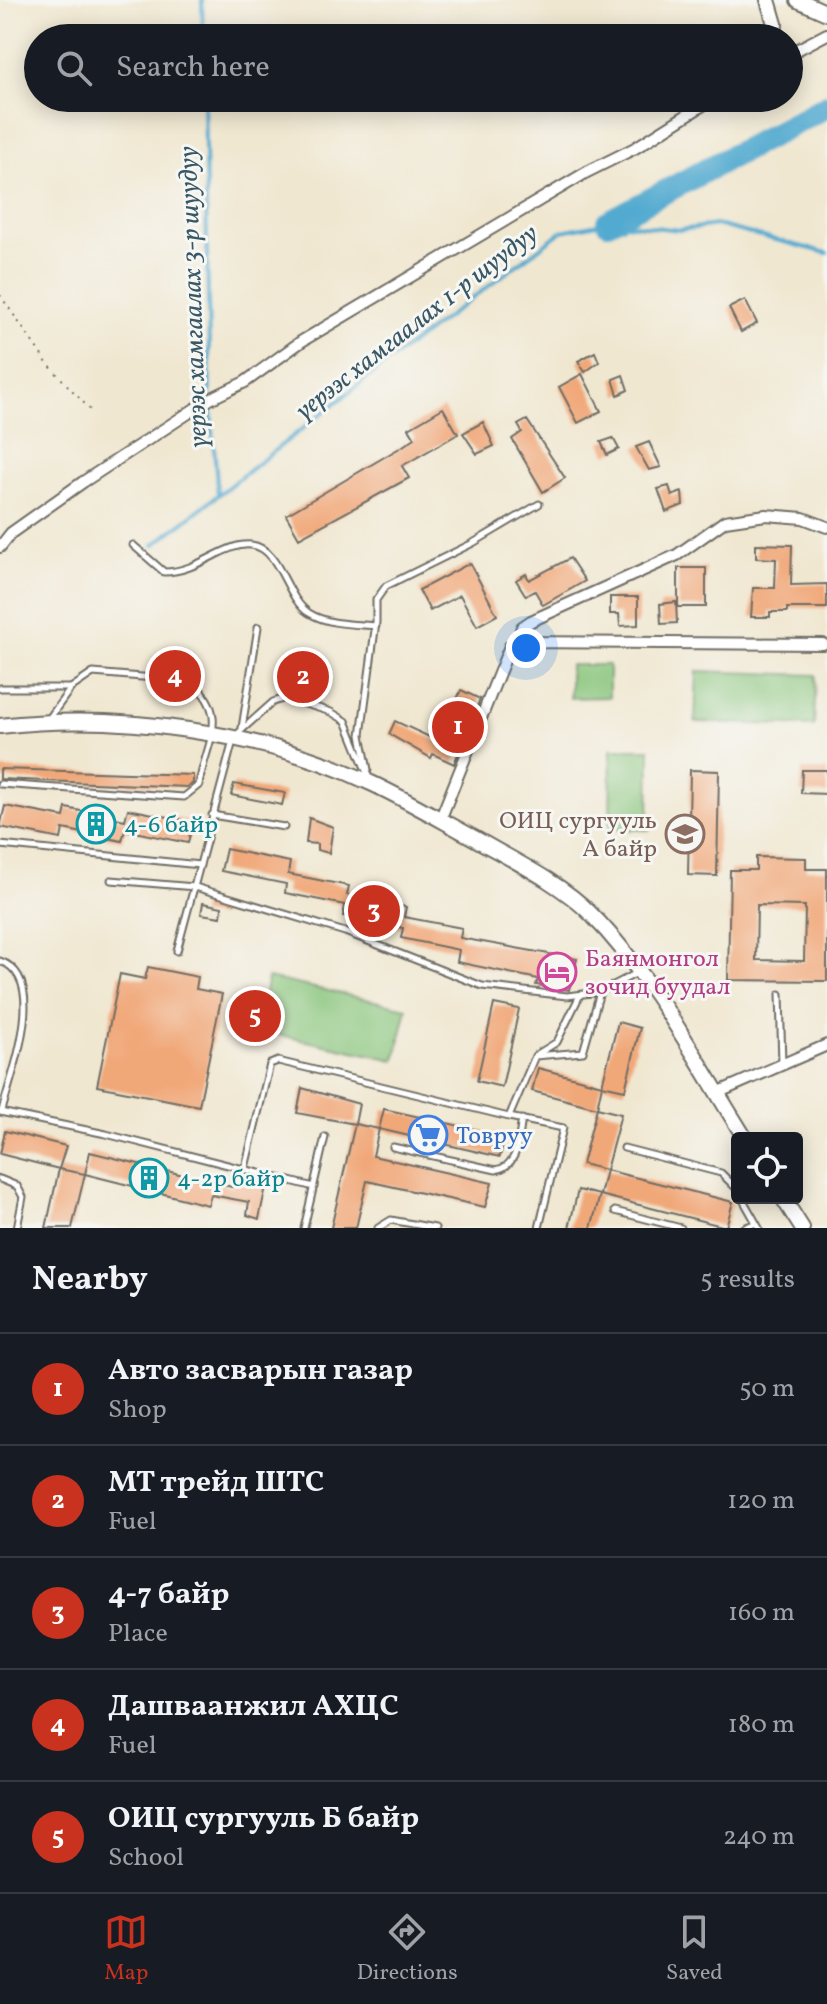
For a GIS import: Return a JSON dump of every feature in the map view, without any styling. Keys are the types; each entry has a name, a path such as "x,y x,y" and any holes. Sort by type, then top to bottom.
{"street":[{"path":"768,0 775,24"},
{"path":"798,0 827,13"},
{"path":"803,47 827,34"},
{"path":"0,547 11,533 83,482 210,399 245,382 302,341 692,112"},
{"path":"517,642 522,627 531,621 677,555 725,521 766,515 803,518 827,527"},
{"path":"440,820 510,646 517,642 823,644"},
{"path":"0,726 47,721 215,735 238,734 371,783 516,861 588,910 626,951 741,1132"},
{"path":"717,1093 827,1045"},
{"path":"787,1204 802,1228"}],"lane":[{"path":"371,783 361,735 376,626 376,600 386,586 473,543 539,504"},
{"path":"133,545 164,572 184,572 237,545 254,544 272,557 290,594 310,614 339,623 376,626"},
{"path":"177,951 212,815 238,734 258,627"},
{"path":"0,784 184,797 199,785 204,758 215,735 215,714 202,690 191,681 93,673 71,688 47,721"},
{"path":"0,688 71,688"},
{"path":"238,734 273,702 286,698 331,712 346,721 371,783"},
{"path":"212,815 284,827"},
{"path":"0,845 200,865"},
{"path":"111,880 195,887 345,932 482,986 567,996 600,992 639,972"},
{"path":"0,961 20,977 27,999 1,1112 314,1187"},
{"path":"535,1056 583,1052 600,992"},
{"path":"509,1117 535,1056 557,1042 580,993"},
{"path":"780,994 782,1065"},
{"path":"245,1168 270,1064 278,1061 563,1128 539,1228"},
{"path":"393,1147 496,1170 506,1168 512,1163 522,1119"},
{"path":"304,1228 325,1137"},
{"path":"624,1148 721,1173 731,1183"},
{"path":"0,1179 17,1186 23,1197 17,1228"},
{"path":"744,1228 757,1225 745,1204"},
{"path":"615,1211 681,1228"},
{"path":"378,1228 385,1221 399,1220 435,1228"}],"path":[{"path":"0,295 47,363 94,414"}],"green space":[{"path":"570,665 609,665 609,697 570,698"},
{"path":"697,671 816,675 814,726 695,722"},
{"path":"611,749 650,749 649,830 610,829"},
{"path":"268,978 407,1008 395,1060 256,1030"}],"building":[{"path":"745,300 757,323 741,332 729,308"},
{"path":"595,352 599,362 585,372 578,361"},
{"path":"582,374 601,411 578,423 559,387"},
{"path":"623,375 628,390 618,395 613,379"},
{"path":"443,408 458,434 402,466 409,478 299,538 286,515 415,438 409,428"},
{"path":"527,420 565,478 543,492 512,439 522,432 518,425"},
{"path":"483,422 494,446 477,454 463,433"},
{"path":"613,438 619,449 607,455 601,442"},
{"path":"649,442 661,467 649,470 636,447"},
{"path":"669,486 672,496 682,492 683,505 666,512 658,489"},
{"path":"756,544 792,545 791,585 827,584 827,608 787,608 787,612 770,612 770,617 751,617 753,588 775,588 776,559 756,558"},
{"path":"570,558 585,581 543,605 535,591 526,596 516,580 526,574 529,580"},
{"path":"470,563 497,615 477,626 460,595 430,611 419,590"},
{"path":"678,568 706,568 706,607 678,607"},
{"path":"610,597 638,597 638,625 620,626 619,614 610,614"},
{"path":"676,602 677,623 661,624 660,604"},
{"path":"461,690 480,699 454,764 433,754 431,758 389,734 395,721 438,741"},
{"path":"0,769 193,775 193,783 187,787 0,779"},
{"path":"690,770 719,771 717,876 688,875"},
{"path":"802,770 827,770 827,794 801,793"},
{"path":"234,784 285,793 282,805 231,795"},
{"name":"4-6 байр","path":"5,806 64,817 66,808 125,820 128,809 193,822 188,843 125,830 122,841 63,829 61,839 0,827"},
{"path":"309,818 333,827 329,853 317,850 317,844 306,843"},
{"path":"226,849 290,862 288,874 349,886 347,895 406,907 404,917 462,928 460,938 577,959 569,990 536,985 538,979 457,962 459,950 401,938 403,928 343,916 345,905 285,893 286,884 221,871"},
{"name":"ОИЦ сургууль А байр","path":"756,857 806,858 806,869 827,869 827,981 728,980 730,870 756,870","holes":["757,905 805,906 804,961 756,960"]},
{"path":"203,903 222,907 221,917 201,914"},
{"path":"148,967 198,977 196,989 222,994 199,1106 97,1086 120,974 145,979"},
{"path":"494,1004 519,1009 502,1087 477,1081"},
{"path":"618,1022 640,1028 625,1090 602,1085"},
{"path":"538,1068 602,1085 597,1108 532,1091"},
{"path":"302,1088 359,1104 355,1124 297,1113"},
{"path":"597,1108 621,1114 606,1170 582,1164"},
{"path":"384,1109 505,1136 500,1157 379,1129"},
{"path":"355,1124 379,1129 373,1156 492,1183 485,1207 367,1181 356,1228 331,1228"},
{"path":"5,1131 66,1146 59,1169 0,1154"},
{"name":"4-2р байр","path":"90,1152 232,1187 236,1174 267,1182 259,1219 247,1215 249,1202 211,1195 208,1205 85,1174"},
{"path":"59,1169 85,1174 72,1228 46,1228"},
{"path":"606,1170 732,1204 726,1227 600,1195"},
{"path":"578,1190 600,1195 591,1228 569,1228"}],"waterway":[{"name":"үерээс хамгаалах 3-р шуудуу","path":"202,0 203,24"},
{"path":"608,222 827,106"},
{"name":"үерээс хамгаалах 3-р шуудуу","path":"204,112 210,399 218,495"},
{"name":"үерээс хамгаалах 1-р шуудуу","path":"154,545 394,357 562,231 608,222 680,230 716,225 827,253"}],"place":[{"name":"Дашваанжил АХЦС","path":"175,676"},
{"name":"МТ трейд ШТС","path":"303,677"},
{"name":"Авто засварын газар","path":"458,727"},
{"name":"4-6 байр","path":"96,824"},
{"name":"ОИЦ сургууль А байр","path":"685,834"},
{"name":"4-7 байр","path":"374,911"},
{"name":"Баянмонгол зочид буудал","path":"557,972"},
{"name":"ОИЦ сургууль Б байр","path":"255,1016"},
{"name":"Товруу","path":"428,1135"},
{"name":"4-2р байр","path":"149,1178"}]}
